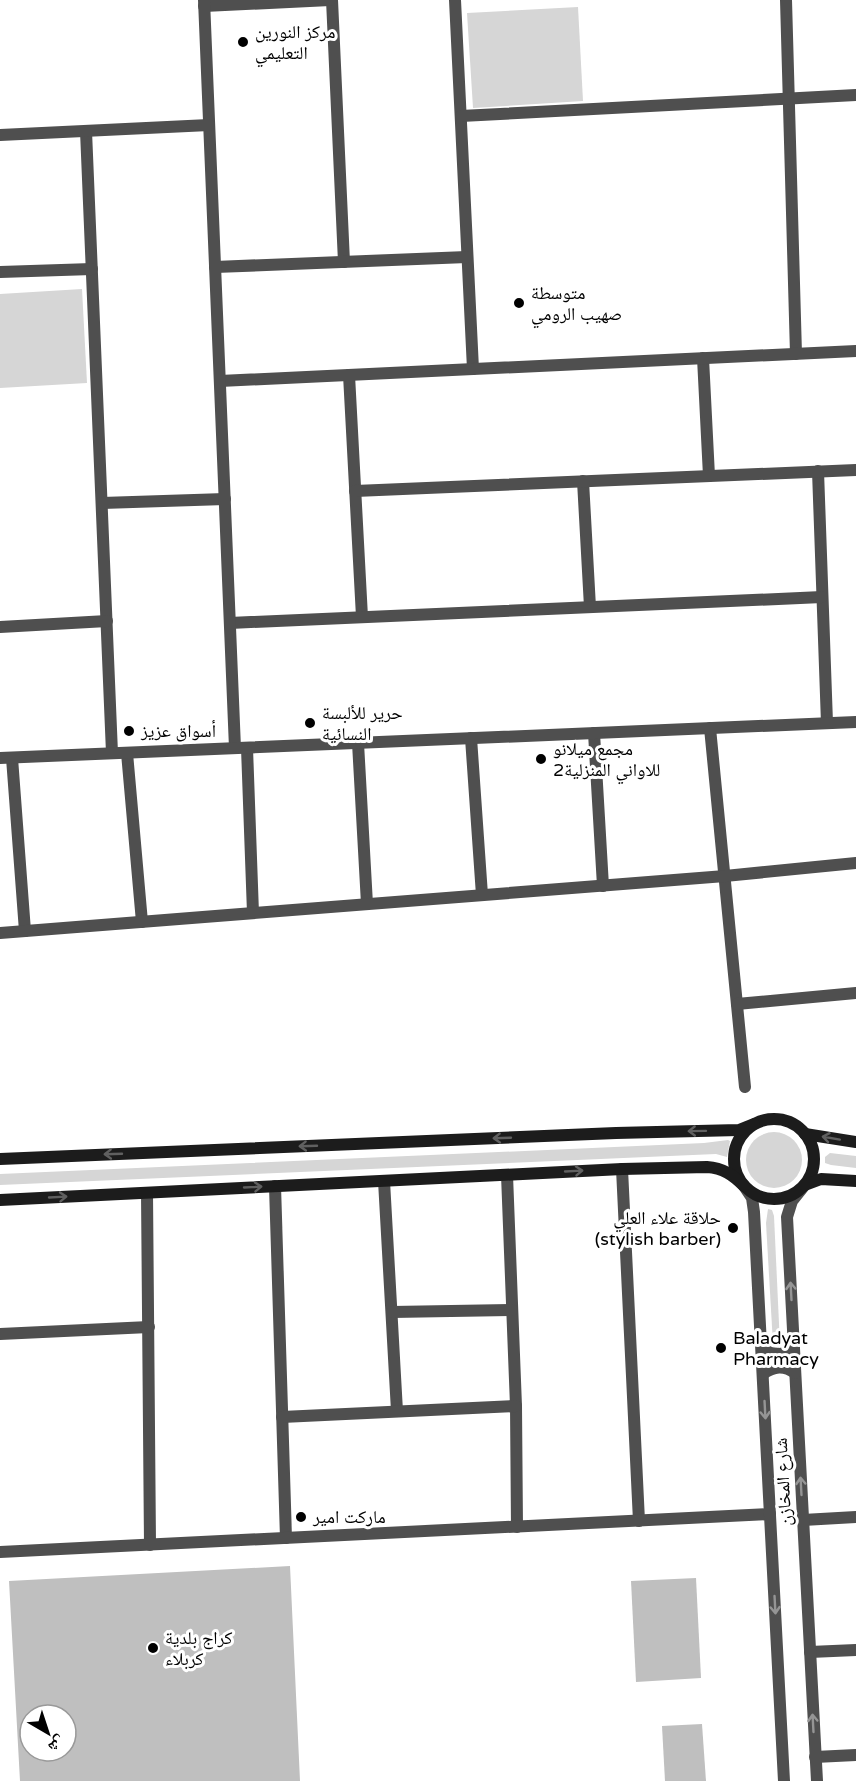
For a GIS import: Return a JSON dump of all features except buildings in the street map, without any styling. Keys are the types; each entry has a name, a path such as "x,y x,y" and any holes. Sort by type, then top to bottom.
{"main road":[{"path":"0,1159 604,1133 739,1130 768,1119 782,1119 795,1125 806,1134 812,1146 814,1160 811,1174 804,1186"},
{"path":"744,1186 737,1174 734,1160 736,1146 743,1133 754,1124"},
{"path":"806,1134 856,1142"},
{"path":"0,1200 622,1169 718,1168 734,1176 744,1186 761,1196 780,1198 821,1179 856,1181"}],"street":[{"path":"253,913 230,623 204,3 331,0 344,262"},
{"path":"455,0 472,369"},
{"path":"786,0 796,354"},
{"path":"461,116 856,95"},
{"path":"0,135 209,125"},
{"path":"86,131 112,753"},
{"path":"215,267 467,257"},
{"path":"0,272 92,268"},
{"path":"220,381 856,351"},
{"path":"703,358 709,476"},
{"path":"349,375 362,617"},
{"path":"356,491 856,470"},
{"path":"818,471 827,723"},
{"path":"584,482 590,607"},
{"path":"102,503 225,499"},
{"path":"230,623 822,597"},
{"path":"0,627 107,621"},
{"path":"25,931 6,758 856,722"},
{"path":"710,728 745,1087"},
{"path":"594,733 603,886"},
{"path":"471,738 482,895"},
{"path":"358,743 367,904"},
{"path":"127,753 142,922"},
{"path":"0,933 725,876 856,862"},
{"path":"737,1004 856,993"},
{"path":"622,1169 639,1521"},
{"path":"507,1175 518,1527"},
{"path":"384,1181 397,1411"},
{"path":"275,1186 286,1538"},
{"name":"شارع المخازن","path":"744,1186 752,1198 754,1212 784,1781"},
{"name":"شارع المخازن","path":"804,1186 792,1201 787,1217 817,1781"},
{"path":"147,1193 150,1545"},
{"path":"392,1312 512,1310"},
{"path":"0,1334 149,1327"},
{"path":"762,1348 774,1354 781,1354 794,1348"},
{"path":"763,1374 775,1367 789,1369 795,1373"},
{"path":"282,1417 516,1406"},
{"path":"0,1552 770,1514"},
{"path":"803,1520 856,1517"},
{"path":"810,1652 856,1650"},
{"path":"815,1757 856,1755"}],"shaded area":[{"path":"578,7 583,101 473,108 467,13"},
{"path":"82,289 87,383 0,388 0,294"},
{"path":"774,1132 785,1134 794,1140 800,1149 802,1160 800,1171 794,1180 785,1186 774,1188 763,1186 754,1180 748,1171 746,1160 748,1149 754,1140 763,1134"},
{"path":"730,1141 727,1157 716,1154 0,1185 0,1174 704,1143"},
{"path":"830,1153 856,1156 856,1168 825,1163 825,1157"},
{"path":"768,1209 772,1210 774,1216 780,1345 778,1349 774,1349 773,1344 766,1223"}],"place":[{"name":"مركز النورين التعليمي","path":"243,42"},
{"name":"متوسطة صهيب الرومي","path":"519,303"},
{"name":"حرير للألبسة النسائية","path":"310,723"},
{"name":"أسواق عزيز","path":"129,731"},
{"name":"مجمع ميلانو للاواني المنزلية2","path":"541,759"},
{"name":"حلاقة علاء العلي (stylish barber)","path":"733,1228"},
{"name":"Baladyat Pharmacy","path":"721,1348"},
{"name":"ماركت امير","path":"301,1517"},
{"name":"كراج بلدية كربلاء","path":"153,1648"}]}
